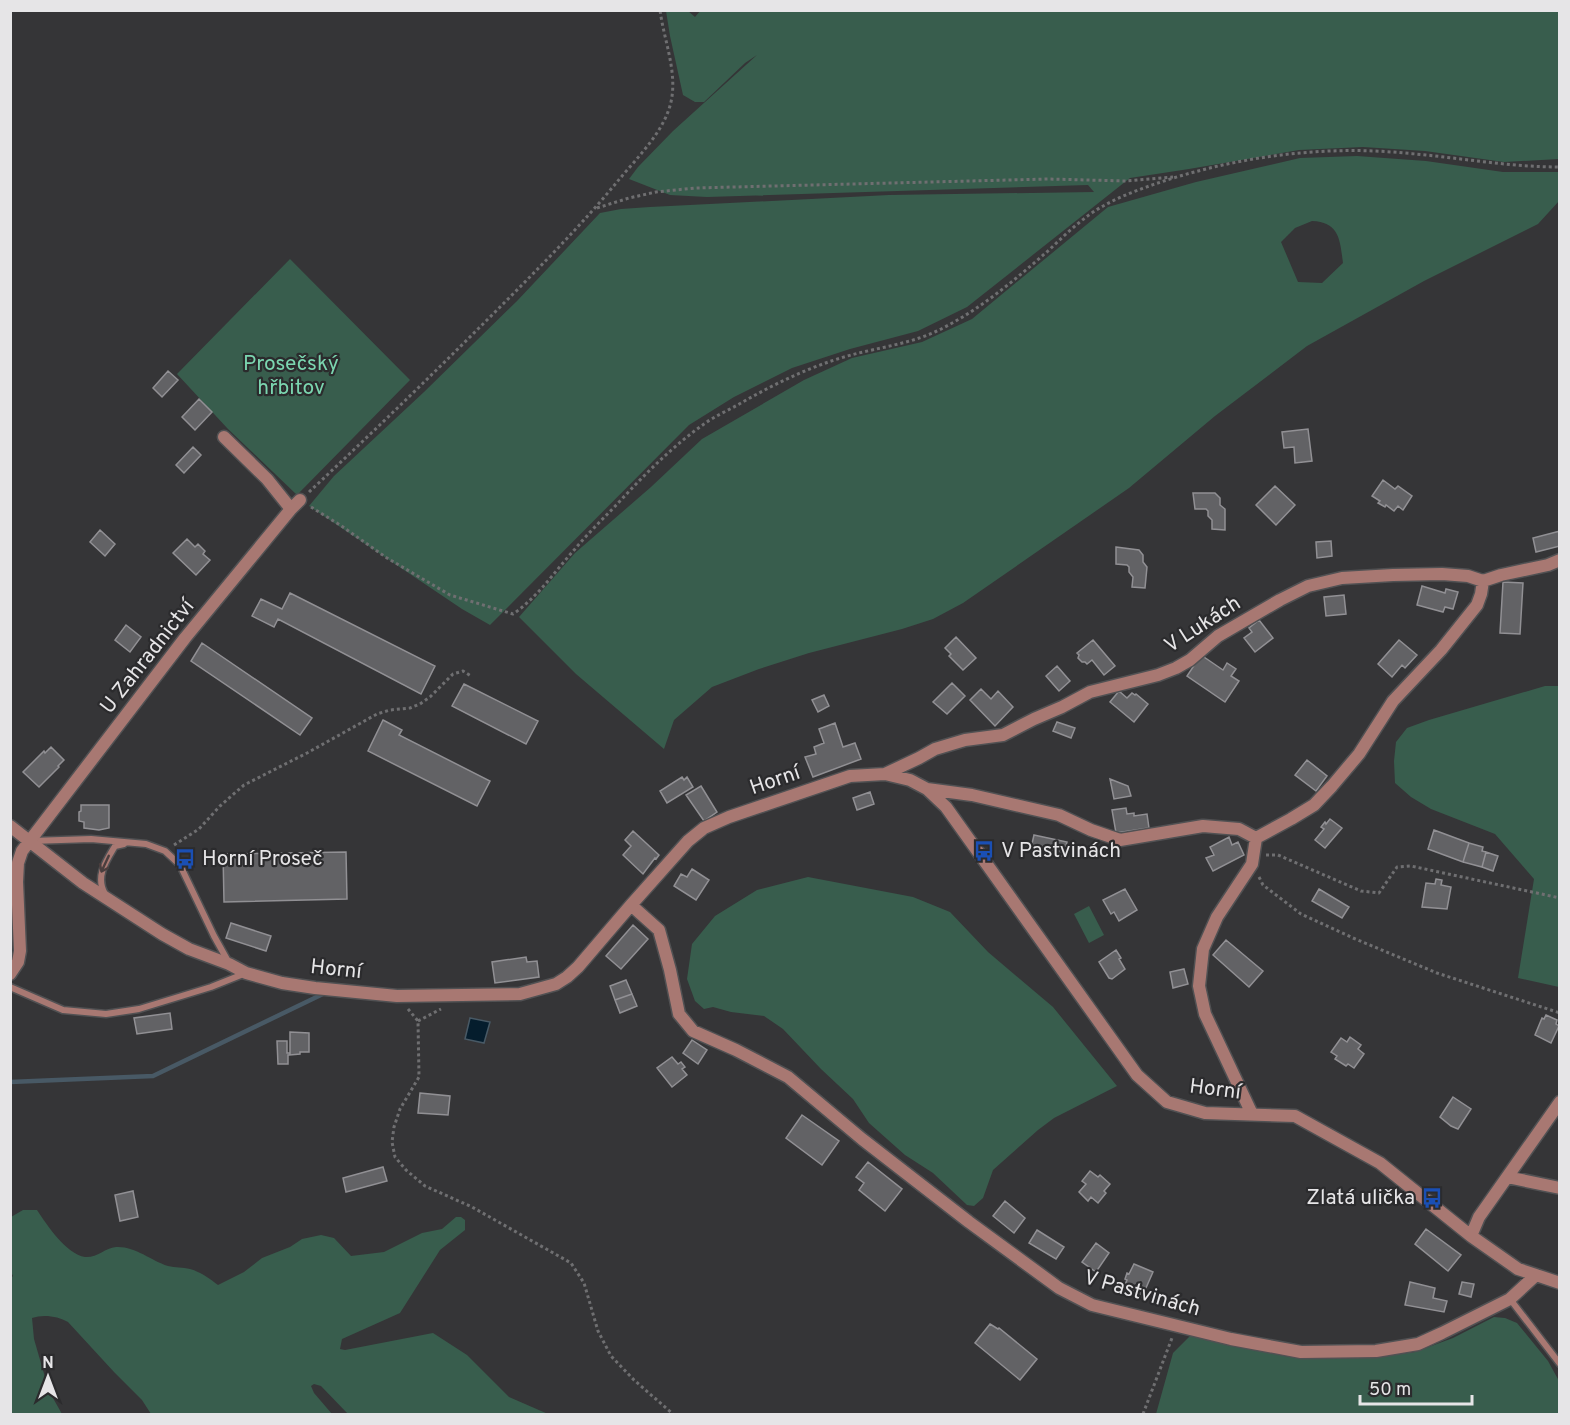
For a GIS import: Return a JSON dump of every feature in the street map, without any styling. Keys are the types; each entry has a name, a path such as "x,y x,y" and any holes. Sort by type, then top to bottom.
{"street":[{"path":"225,437 296,505"},
{"name":"U Zahradnictví","path":"10,974 18,962 20,951 17,882 18,862 22,851 185,638 296,505"},
{"name":"V Lukách","path":"885,774 935,749 965,740 1003,735 1062,708 1090,692 1158,675 1176,668 1190,660 1218,636 1308,586 1342,578 1393,575 1442,574 1468,576 1483,581 1560,560"},
{"path":"1256,838 1314,805 1332,786 1359,754 1393,701 1441,650 1477,605 1483,581"},
{"name":"Horní","path":"10,826 82,883 162,934 189,949 229,963 246,973 282,983 398,996 520,994 556,984 567,977 688,841 704,828 729,817 850,776 885,774 910,780 927,789 946,807 1137,1075 1167,1102 1205,1113 1296,1116 1380,1163 1472,1236 1518,1269 1560,1283"},
{"path":"927,789 972,795 1059,815 1120,840 1203,826 1239,829 1256,838"},
{"path":"1252,1114 1205,1014 1199,986 1203,949 1218,917 1253,859 1256,838"},
{"name":"V Pastvinách","path":"631,905 659,930 679,1014 693,1031 788,1077 862,1139 969,1222 1059,1288 1092,1305 1231,1340 1301,1352 1376,1352 1418,1344 1510,1299 1536,1275"},
{"path":"1472,1236 1479,1216 1560,1102"},
{"path":"1507,1177 1560,1188"}],"lane":[{"path":"31,841 91,839 146,844 165,851 180,865 229,963"},
{"path":"107,899 102,890 101,874 115,846 130,843"},
{"path":"10,987 63,1010 106,1014 139,1009 211,987 246,973"},
{"path":"1510,1299 1560,1364"}],"path":[{"path":"660,10 671,64 673,98 665,121 649,143 595,209 534,274 421,387 296,505 340,525 387,558 450,595 513,615 527,605 579,544 656,463 705,423 797,373 940,330 1009,285 1102,206 1125,195 1177,177 1268,157 1317,152 1359,150 1536,167 1560,167"},
{"path":"595,209 656,192 695,188 1016,180 1126,181 1177,177"},
{"path":"165,851 199,829 244,785 376,714 420,704 453,674 463,671 471,676"},
{"path":"1560,898 1410,866 1397,867 1379,893 1361,891 1278,855 1253,859 1263,885 1301,914 1437,973 1560,1013"},
{"path":"418,1021 419,1077 400,1109 394,1126 392,1142 395,1158 425,1186 472,1207 571,1263 584,1283 598,1332 610,1356 673,1414"},
{"path":"1143,1414 1178,1326"}],"green space":[{"path":"701,10 1559,11 1559,159 1504,162 1425,151 1363,147 1299,150 1130,178 967,307 918,331 850,349 792,368 734,397 689,425 490,625 462,609 309,506 334,476 517,301 600,213 650,207 889,195 1094,192 1088,185 707,197 670,195 629,179 673,131 757,55 745,63 704,102 695,102 683,95 666,11 688,11 695,17"},
{"path":"1357,156 1426,161 1503,172 1559,172 1559,201 1538,224 1424,281 1307,346 1215,416 1129,488 963,603 933,619 809,653 712,687 674,720 664,749 576,674 519,617 575,553 702,439 804,380 852,358 922,342 972,319 1108,207 1196,182 1300,158","holes":["1312,221 1321,222 1337,234 1343,263 1322,283 1298,282 1281,242 1295,228"]},
{"name":"Prosečský hřbitov","path":"290,259 410,380 297,495 228,429 177,374"},
{"path":"1545,686 1559,686 1559,987 1518,978 1534,879 1495,834 1431,809 1411,797 1395,783 1396,742 1407,728"},
{"path":"808,877 913,897 950,912 988,952 1053,1007 1117,1086 1054,1118 1038,1130 993,1170 983,1198 974,1206 967,1205 933,1173 905,1155 869,1123 853,1099 783,1029 764,1016 713,1007 704,1009 695,1001 687,979 692,944 715,916 757,890"},
{"path":"1089,906 1104,935 1089,943 1074,914"},
{"path":"23,1210 37,1210 64,1245 78,1255 89,1257 112,1248 123,1247 168,1266 194,1270 218,1285 244,1272 262,1258 290,1247 302,1239 321,1235 334,1238 351,1256 384,1252 422,1233 442,1229 456,1217 461,1217 465,1220 465,1230 440,1250 400,1313 342,1339 340,1349 345,1350 433,1333 467,1355 509,1397 548,1414 348,1414 321,1386 314,1384 311,1386 314,1393 332,1414 151,1414 142,1400 68,1322 46,1316 32,1318 34,1339 49,1391 62,1414 11,1414 10,1279 13,1276 10,1270 11,1217"},
{"path":"1494,1317 1505,1318 1517,1323 1548,1361 1559,1381 1559,1414 1156,1414 1173,1353 1191,1335 1289,1357 1377,1357 1415,1352 1453,1338"}],"water":[{"path":"470,1018 490,1022 484,1043 465,1039"}],"building":[{"path":"168,371 178,380 162,397 153,388"},
{"path":"199,399 212,412 195,430 182,417"},
{"path":"1308,429 1312,461 1295,463 1294,447 1284,448 1282,432"},
{"path":"193,447 201,455 184,473 176,465"},
{"path":"1383,480 1395,489 1398,486 1412,496 1403,510 1398,506 1394,511 1386,505 1385,507 1372,496"},
{"path":"1275,486 1295,505 1276,525 1256,505"},
{"path":"1193,493 1215,493 1220,498 1220,505 1225,509 1225,530 1212,529 1212,520 1208,516 1208,511 1195,509"},
{"path":"100,530 115,544 105,556 90,542"},
{"path":"1560,531 1560,546 1536,552 1533,538"},
{"path":"187,539 195,547 198,544 205,551 203,554 210,560 196,575 173,553"},
{"path":"1331,541 1332,556 1317,558 1316,542"},
{"path":"1116,547 1139,550 1143,555 1143,562 1147,567 1145,588 1132,587 1133,577 1129,572 1129,567 1116,564"},
{"path":"1503,582 1523,583 1520,634 1500,633"},
{"path":"1422,586 1445,593 1446,589 1458,592 1453,609 1445,607 1443,612 1417,605"},
{"path":"290,593 435,666 421,694 278,619 274,627 252,616 261,599 282,609"},
{"path":"1344,595 1346,614 1326,616 1324,597"},
{"path":"1259,620 1273,638 1255,652 1244,638 1252,632 1249,628"},
{"path":"126,625 141,637 130,652 115,640"},
{"path":"956,637 976,658 963,670 949,656 951,654 945,648"},
{"path":"1093,640 1115,666 1104,675 1092,660 1087,664 1078,658 1077,653"},
{"path":"1399,640 1417,655 1405,668 1402,665 1392,677 1378,664"},
{"path":"202,643 312,718 300,735 191,661"},
{"path":"1201,655 1223,670 1227,663 1236,669 1231,676 1239,681 1225,702 1187,676"},
{"path":"1057,666 1070,681 1059,691 1046,676"},
{"path":"952,683 965,696 947,714 933,702"},
{"path":"464,684 538,721 526,744 452,706"},
{"path":"981,689 991,699 998,691 1013,707 995,726 970,700"},
{"path":"1119,691 1127,698 1132,693 1136,694 1148,704 1134,722 1110,702"},
{"path":"824,695 829,706 818,712 812,700"},
{"path":"383,720 402,730 399,735 490,781 477,806 368,751"},
{"path":"1057,722 1075,728 1071,738 1053,731"},
{"path":"835,723 843,747 855,743 861,759 813,777 805,757 816,754 814,747 824,743 819,729"},
{"path":"51,747 64,760 39,787 23,772"},
{"path":"1307,760 1327,776 1316,791 1295,775"},
{"path":"682,777 684,780 687,777 693,787 667,803 660,791"},
{"path":"1110,779 1128,786 1131,796 1114,799"},
{"path":"701,786 717,812 704,821 686,795"},
{"path":"870,792 874,804 857,810 853,798"},
{"path":"81,805 109,805 109,828 99,830 84,828 84,822 79,821"},
{"path":"1126,808 1127,814 1134,813 1134,816 1147,814 1149,828 1116,833 1112,810"},
{"path":"1330,819 1342,828 1325,848 1315,840 1324,829 1321,827"},
{"path":"1434,830 1469,843 1463,862 1428,849"},
{"path":"633,831 659,855 643,874 623,855 631,846 625,840"},
{"path":"1034,835 1067,842 1063,856 1031,848"},
{"path":"1229,837 1232,845 1238,842 1244,855 1213,871 1206,858 1214,855 1210,847"},
{"path":"1469,843 1483,847 1482,851 1486,852 1482,867 1463,862"},
{"path":"346,852 347,899 224,902 223,854"},
{"path":"1486,852 1498,856 1493,871 1482,867"},
{"path":"692,869 709,880 696,900 674,886 681,874 687,877"},
{"path":"1436,879 1442,880 1441,885 1451,887 1447,909 1422,907 1426,883 1435,884"},
{"path":"1125,889 1137,910 1119,921 1114,912 1111,914 1103,900"},
{"path":"1319,889 1349,907 1342,918 1312,901"},
{"path":"231,923 271,936 266,951 226,938"},
{"path":"633,925 648,939 621,969 606,956"},
{"path":"1226,940 1263,971 1249,987 1213,955"},
{"path":"1116,950 1125,969 1112,979 1099,962"},
{"path":"526,957 527,962 537,961 539,977 495,983 492,962"},
{"path":"1184,969 1188,984 1173,988 1170,972"},
{"path":"626,980 632,994 615,1000 610,986"},
{"path":"632,994 637,1006 620,1013 615,1000"},
{"path":"170,1013 172,1029 137,1034 134,1018"},
{"path":"1546,1015 1557,1020 1556,1024 1559,1026 1551,1043 1535,1035 1542,1018 1544,1019"},
{"path":"290,1032 309,1033 309,1052 290,1055"},
{"path":"1350,1037 1361,1045 1358,1049 1364,1054 1354,1068 1335,1059 1337,1056 1331,1052 1341,1038 1347,1042"},
{"path":"692,1040 707,1050 698,1064 683,1053"},
{"path":"277,1041 287,1041 287,1053 290,1053 288,1064 278,1064"},
{"path":"672,1057 678,1064 681,1062 685,1067 682,1069 687,1075 672,1087 657,1068"},
{"path":"420,1093 450,1096 448,1115 418,1113"},
{"path":"1453,1097 1471,1109 1458,1129 1440,1117"},
{"path":"802,1115 839,1141 822,1165 786,1138"},
{"path":"868,1162 902,1189 885,1211 859,1190 864,1183 856,1177"},
{"path":"383,1167 387,1181 346,1192 343,1178"},
{"path":"1090,1171 1098,1177 1100,1175 1110,1184 1098,1203 1091,1197 1088,1201 1079,1192 1086,1184 1082,1181"},
{"path":"133,1191 138,1217 120,1221 115,1195"},
{"path":"1005,1201 1025,1218 1014,1233 993,1216"},
{"path":"1426,1229 1461,1255 1448,1271 1415,1244"},
{"path":"1037,1230 1064,1247 1056,1259 1029,1243"},
{"path":"1096,1243 1109,1253 1096,1272 1082,1262"},
{"path":"1134,1264 1153,1272 1142,1297 1123,1289 1127,1273 1129,1274"},
{"path":"1410,1282 1435,1288 1433,1298 1447,1301 1444,1312 1405,1305"},
{"path":"1462,1282 1474,1284 1471,1297 1459,1294"},
{"path":"990,1324 999,1328 1037,1359 1020,1380 975,1343"}],"waterway":[{"path":"10,1082 153,1076 327,992"}],"place":[{"name":"V Pastvinách","path":"984,851"},
{"name":"Horní Proseč","path":"185,859"},
{"name":"Zlatá ulička","path":"1432,1198"}]}
